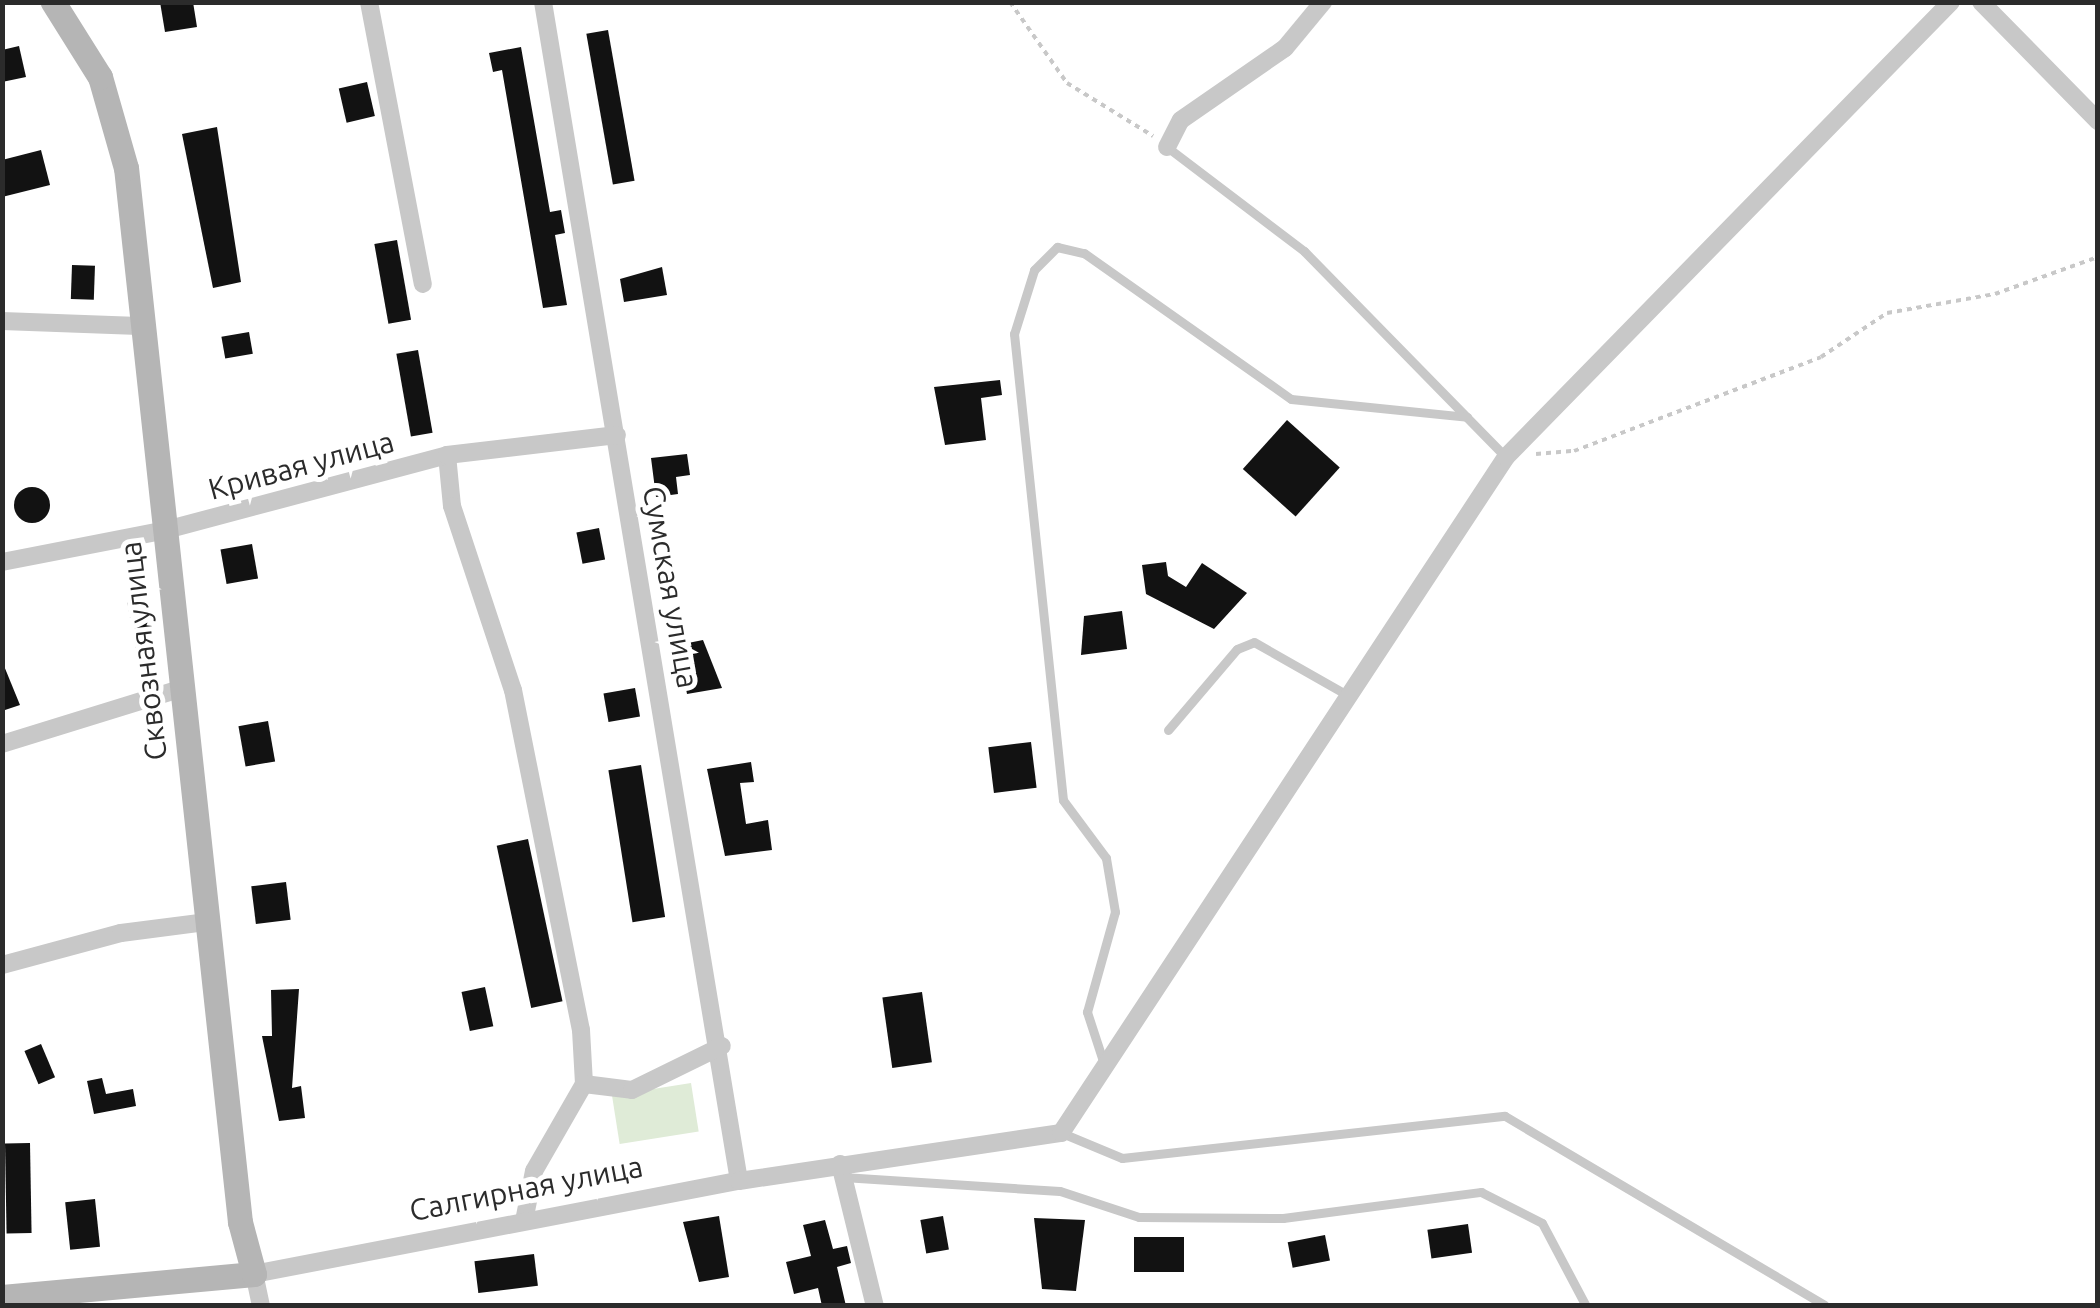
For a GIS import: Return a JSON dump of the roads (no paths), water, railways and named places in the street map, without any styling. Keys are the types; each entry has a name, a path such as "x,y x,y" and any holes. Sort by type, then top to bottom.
{"main road":[{"name":"Сквозная улица","path":"54,2 78,34 115,118 207,922 254,1274"},
{"name":"Салгирная улица","path":"2,1297 254,1274"}],"street":[{"path":"368,2 423,284"},
{"name":"Сумская улица","path":"544,2 722,1046 739,1181"},
{"path":"1168,147 1180,120 1285,48 1322,2"},
{"path":"1061,1133 1506,456 1951,2"},
{"path":"1981,2 2098,122"},
{"path":"2,321 138,326"},
{"name":"Кривая улица","path":"2,562 162,531 447,454 616,435"},
{"path":"447,454 452,506 513,690 584,1084 534,1172 524,1221"},
{"path":"2,744 180,689"},
{"path":"2,965 121,933 207,922"},
{"path":"584,1084 632,1090 722,1046"},
{"name":"Салгирная улица","path":"254,1274 739,1181 842,1170 1061,1133"},
{"path":"842,1170 874,1306"},
{"name":"Сквозная улица","path":"254,1274 261,1306"}],"lane":[{"path":"1168,147 1304,252 1506,456"},
{"path":"1104,1066 1087,1012 1115,912 1106,858 1063,800 1014,334 1034,270 1057,247 1084,253 1291,399 1467,417"},
{"path":"1168,730 1237,648 1254,642 1348,696"},
{"path":"1061,1133 1122,1158 1505,1116 1824,1306"},
{"path":"842,1170 1060,1190 1139,1217 1283,1218 1480,1192 1542,1223 1586,1306"}]}
